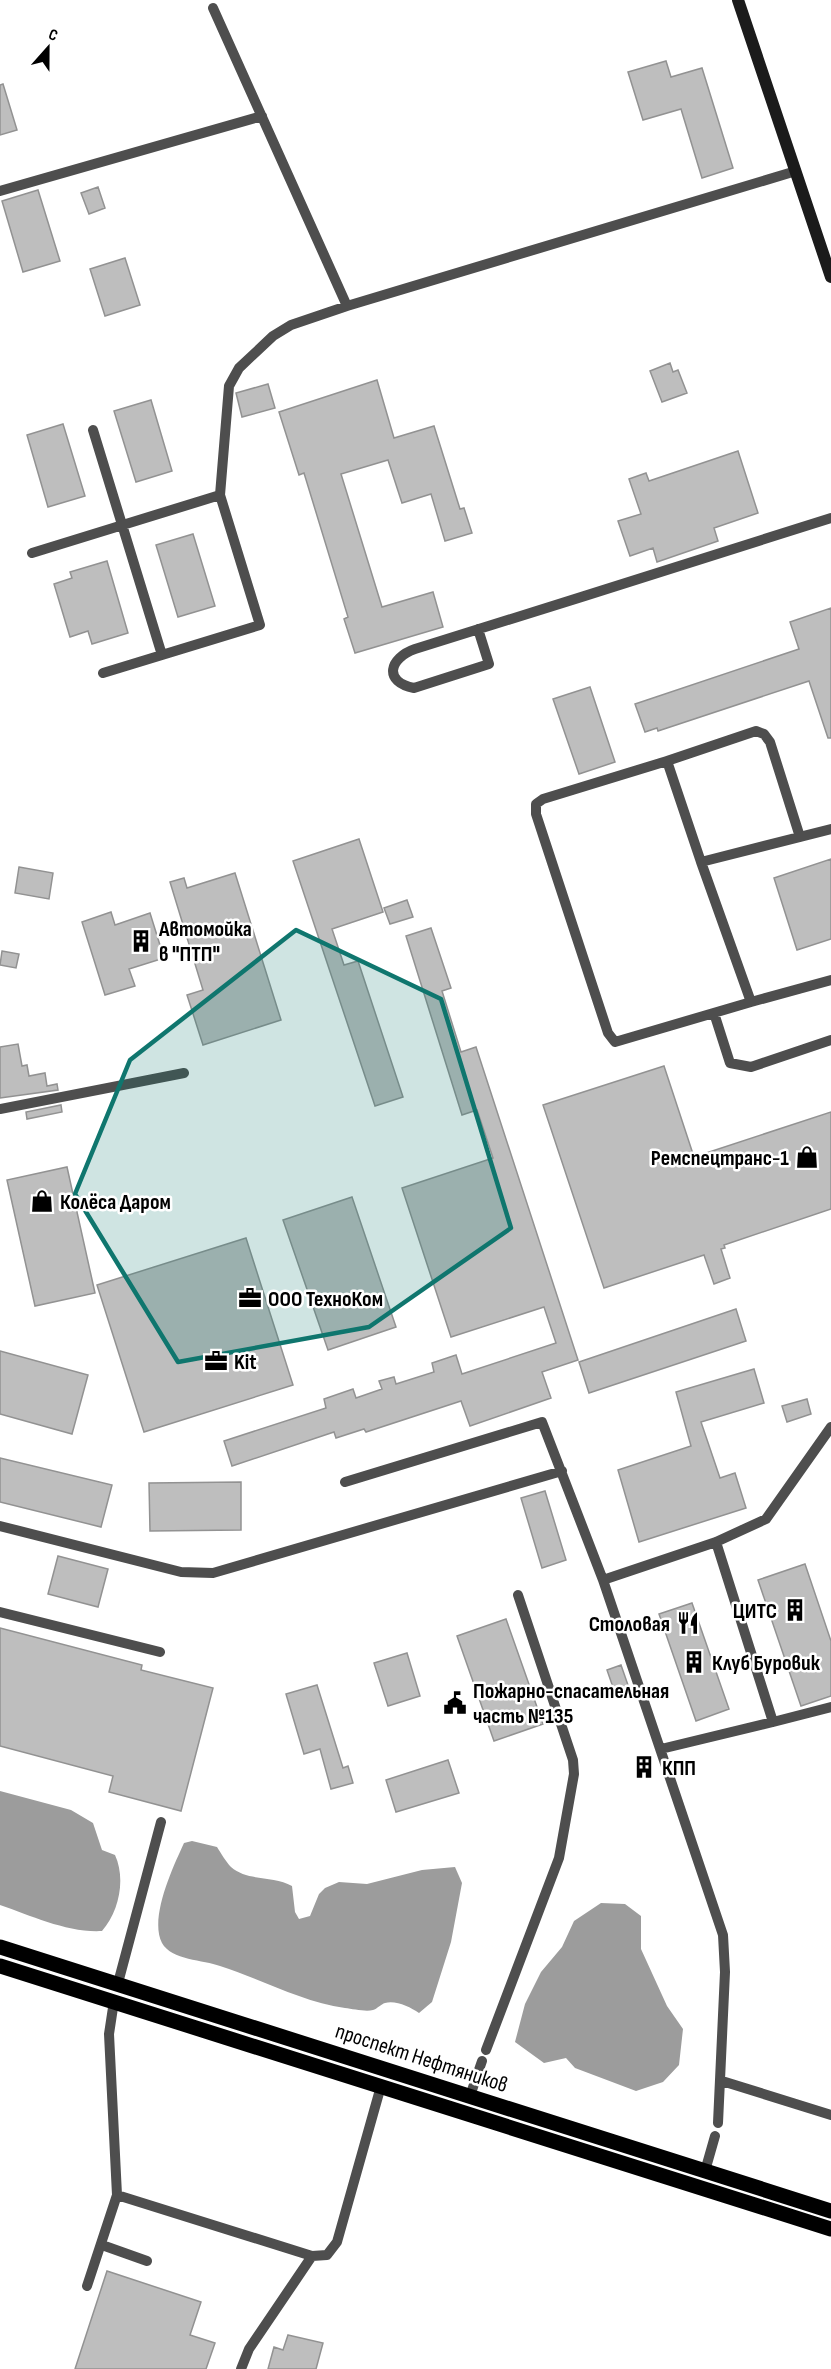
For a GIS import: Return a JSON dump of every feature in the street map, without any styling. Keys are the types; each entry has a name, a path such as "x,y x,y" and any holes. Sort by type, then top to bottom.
{"main road":[{"path":"738,0 831,277"},
{"name":"проспект Нефтяников","path":"0,1947 831,2211"},
{"name":"проспект Нефтяников","path":"0,1966 831,2229"}],"lane":[{"path":"213,8 347,306"},
{"path":"0,191 262,116"},
{"path":"103,673 260,625 220,495 229,386 239,368 273,336 291,324 347,306 796,171"},
{"path":"93,430 162,655"},
{"path":"32,553 220,495"},
{"path":"478,629 489,664 414,688 404,686 396,680 393,672 394,664 404,653 478,629 831,518"},
{"path":"800,837 770,742 764,734 756,731 543,799 536,804 536,814 608,1033 615,1042 831,980"},
{"path":"667,761 700,862 751,1002"},
{"path":"700,862 831,829"},
{"path":"714,1013 730,1063 741,1067 751,1067 831,1040"},
{"path":"0,1110 184,1073"},
{"path":"345,1482 542,1422 603,1580 723,1935 726,1972 718,2123"},
{"path":"603,1580 716,1542 766,1519 831,1427"},
{"path":"0,1526 181,1572 213,1573 562,1471"},
{"path":"716,1542 773,1722"},
{"path":"486,2050 557,1865 565,1836 574,1774 573,1760 518,1595"},
{"path":"0,1612 160,1652"},
{"path":"661,1749 831,1707"},
{"path":"118,1983 161,1822"},
{"path":"87,2286 117,2195 109,2034 114,2001"},
{"path":"470,2096 482,2061"},
{"path":"722,2081 831,2115"},
{"path":"117,2195 312,2256 327,2255 338,2242 381,2086"},
{"path":"705,2170 715,2136"},
{"path":"102,2245 147,2260"},
{"path":"241,2369 249,2349 312,2256"}],"highlighted area":[{"path":"296,930 441,999 511,1228 369,1327 178,1362 75,1194 130,1060"}],"shaded area":[{"path":"0,1791 71,1810 93,1823 102,1850 115,1855 120,1874 116,1905 102,1931 63,1927 0,1905"},
{"path":"192,1841 217,1847 229,1865 238,1872 253,1877 277,1880 292,1886 295,1912 299,1919 310,1916 319,1894 325,1888 339,1882 367,1884 422,1870 455,1867 462,1883 451,1942 432,2002 419,2013 394,2002 385,2003 367,2011 329,2005 297,1996 220,1966 188,1959 166,1949 159,1933 160,1907 184,1843"},
{"path":"601,1903 625,1904 641,1916 641,1949 667,2006 683,2029 679,2065 663,2082 636,2091 575,2068 566,2058 544,2063 515,2042 525,2004 541,1972 562,1947 574,1921"}],"building":[{"path":"666,61 671,77 702,68 733,168 702,178 681,109 643,120 628,72"},
{"path":"3,84 17,130 0,135 0,85"},
{"path":"98,187 105,208 89,214 81,193"},
{"path":"38,190 60,261 23,272 2,201"},
{"path":"125,258 140,305 105,316 90,269"},
{"path":"670,363 673,372 678,370 687,393 662,402 650,371"},
{"path":"377,380 394,438 434,426 460,509 464,508 472,533 445,541 431,494 402,503 388,460 341,474 382,607 433,592 443,627 355,653 344,619 348,617 304,473 299,475 279,412"},
{"path":"268,384 275,408 242,417 236,393"},
{"path":"151,400 172,471 136,482 114,411"},
{"path":"63,424 85,496 48,507 27,435"},
{"path":"738,451 758,513 714,528 718,541 657,562 653,548 630,556 618,521 641,514 629,479 646,473 649,481"},
{"path":"193,534 215,606 178,617 156,545"},
{"path":"107,561 128,633 92,644 88,631 70,637 54,584 72,578 70,572"},
{"path":"831,608 831,738 828,738 809,681 658,731 657,728 645,732 635,704 799,649 790,622"},
{"path":"590,687 615,762 579,774 553,699"},
{"path":"359,839 383,912 332,929 344,965 358,961 403,1097 375,1106 293,861"},
{"path":"831,859 831,939 797,950 774,878"},
{"path":"19,867 53,873 49,899 15,893"},
{"path":"235,873 281,1020 203,1045 187,995 203,990 170,882 184,878 187,888"},
{"path":"407,900 413,917 390,924 384,908"},
{"path":"111,912 115,925 150,913 164,958 129,969 135,986 105,995 82,922"},
{"path":"431,928 451,988 442,991 461,1052 476,1047 578,1360 542,1372 551,1398 470,1426 461,1401 366,1432 364,1429 336,1438 334,1432 232,1466 224,1441 326,1408 324,1399 353,1389 356,1398 382,1389 379,1381 394,1377 396,1384 434,1372 432,1363 456,1355 462,1374 556,1343 544,1307 451,1337 402,1188 493,1158 477,1110 462,1115 406,936"},
{"path":"2,951 19,954 16,968 0,965"},
{"path":"18,1044 22,1066 27,1065 29,1076 45,1073 47,1086 57,1084 58,1090 0,1098 0,1047"},
{"path":"664,1066 694,1157 831,1112 831,1209 724,1245 725,1248 721,1249 730,1278 714,1284 704,1255 604,1288 543,1105"},
{"path":"61,1105 62,1112 27,1119 26,1112"},
{"path":"67,1167 95,1293 35,1306 7,1180"},
{"path":"352,1197 396,1327 328,1350 283,1220"},
{"path":"246,1238 293,1385 144,1432 97,1285"},
{"path":"736,1309 746,1341 589,1393 579,1362"},
{"path":"0,1351 88,1375 72,1434 0,1414"},
{"path":"754,1369 764,1403 701,1422 720,1478 735,1473 746,1508 639,1542 618,1470 691,1446 676,1392"},
{"path":"807,1399 811,1414 787,1422 782,1406"},
{"path":"0,1458 112,1485 101,1527 0,1502"},
{"path":"241,1482 241,1530 150,1531 149,1483"},
{"path":"545,1491 566,1560 542,1568 521,1498"},
{"path":"58,1556 108,1569 98,1607 48,1594"},
{"name":"ЦИТС","path":"805,1564 831,1641 831,1696 801,1706 758,1580"},
{"name":"Клуб Буровик","path":"692,1603 729,1709 696,1721 659,1614"},
{"path":"506,1619 543,1724 494,1741 457,1636"},
{"path":"0,1628 142,1665 141,1670 213,1688 181,1811 109,1792 113,1776 0,1746"},
{"path":"407,1653 420,1696 388,1706 374,1663"},
{"path":"621,1665 629,1688 615,1693 607,1670"},
{"path":"317,1685 343,1768 348,1766 353,1783 331,1789 320,1749 304,1754 286,1694"},
{"path":"448,1760 459,1793 396,1812 386,1780"},
{"path":"107,2271 201,2302 190,2335 215,2343 206,2369 75,2369"},
{"path":"288,2335 323,2343 316,2369 268,2369 274,2347 283,2350"}],"place":[{"name":"Автомойка в \"ПТП\"","path":"141,941"},
{"name":"Ремспецтранс-1","path":"807,1157"},
{"name":"Колёса Даром","path":"42,1201"},
{"name":"ООО ТехноКом","path":"250,1298"},
{"name":"Kit","path":"216,1361"},
{"name":"ЦИТС","path":"795,1610"},
{"name":"Столовая","path":"688,1623"},
{"name":"Клуб Буровик","path":"694,1662"},
{"name":"Пожарно-спасательная часть №135","path":"455,1703"},
{"name":"КПП","path":"644,1767"}]}
